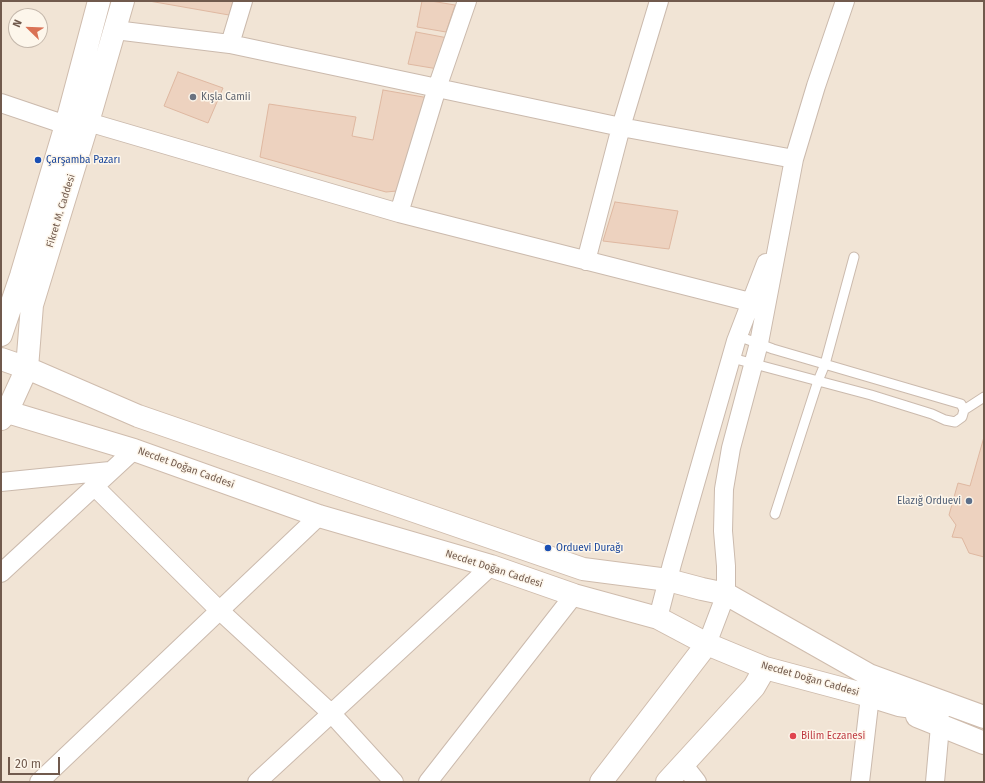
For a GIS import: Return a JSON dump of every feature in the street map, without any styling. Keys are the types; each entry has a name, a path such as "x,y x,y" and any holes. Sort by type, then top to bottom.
{"main road":[{"path":"1,335 21,276 66,125 100,1"},
{"name":"Fikret M. Caddesi","path":"3,414 27,368 32,305 123,1"},
{"path":"1,359 27,368 138,416 583,569 668,580 726,594 870,675 984,717"},
{"name":"Necdet Doğan Caddesi","path":"3,414 134,450 319,516 491,566 574,595 658,618 707,644 765,668 899,705 920,708 984,730"},
{"path":"601,782 707,644"},
{"path":"851,665 879,668 984,701"},
{"path":"667,782 754,687 765,668"},
{"path":"899,705 919,718 984,743"}],"street":[{"path":"230,44 243,1"},
{"path":"399,213 437,88 467,1"},
{"path":"586,261 621,127 659,1"},
{"path":"707,644 726,594 726,566 723,531 724,489 731,448 759,343 794,159 816,86 845,1"},
{"path":"115,30 230,44 621,127 794,159"},
{"path":"1,103 66,125"},
{"path":"88,122 399,213 750,302"},
{"path":"658,618 738,336 750,302 782,225"},
{"path":"1,573 134,450"},
{"path":"1,482 110,471"},
{"path":"94,486 219,610 332,714 394,782"},
{"path":"39,782 319,516"},
{"path":"257,782 491,566"},
{"path":"428,782 574,595"},
{"path":"860,782 870,696"},
{"path":"935,782 940,726"},
{"path":"683,764 697,782"}],"lane":[{"path":"775,514 818,381 825,364 854,257"},
{"path":"732,358 871,395 932,414 945,420 954,422 962,417 964,410 962,404 773,349 738,336"},
{"path":"964,410 984,397"}],"shaded area":[{"path":"1,1 984,1 984,782 1,782"}],"building":[{"path":"149,1 233,1 229,15"},
{"path":"422,1 455,5 446,32 417,27"},
{"path":"416,32 448,38 438,69 408,64"},
{"name":"Kışla Camii","path":"178,72 223,88 208,123 164,106"},
{"path":"383,90 429,98 397,191 386,192 260,157 269,104 356,117 352,136 373,140"},
{"path":"615,202 678,211 669,249 603,241"},
{"name":"Elazığ Orduevi","path":"984,437 984,557 969,553 962,538 952,537 956,525 949,515 958,483 970,486"}],"place":[{"name":"Kışla Camii","path":"193,97"},
{"name":"Çarşamba Pazarı","path":"38,160"},
{"name":"Elazığ Orduevi","path":"969,501"},
{"name":"Orduevi Durağı","path":"548,548"},
{"name":"Bilim Eczanesi","path":"793,736"}]}
